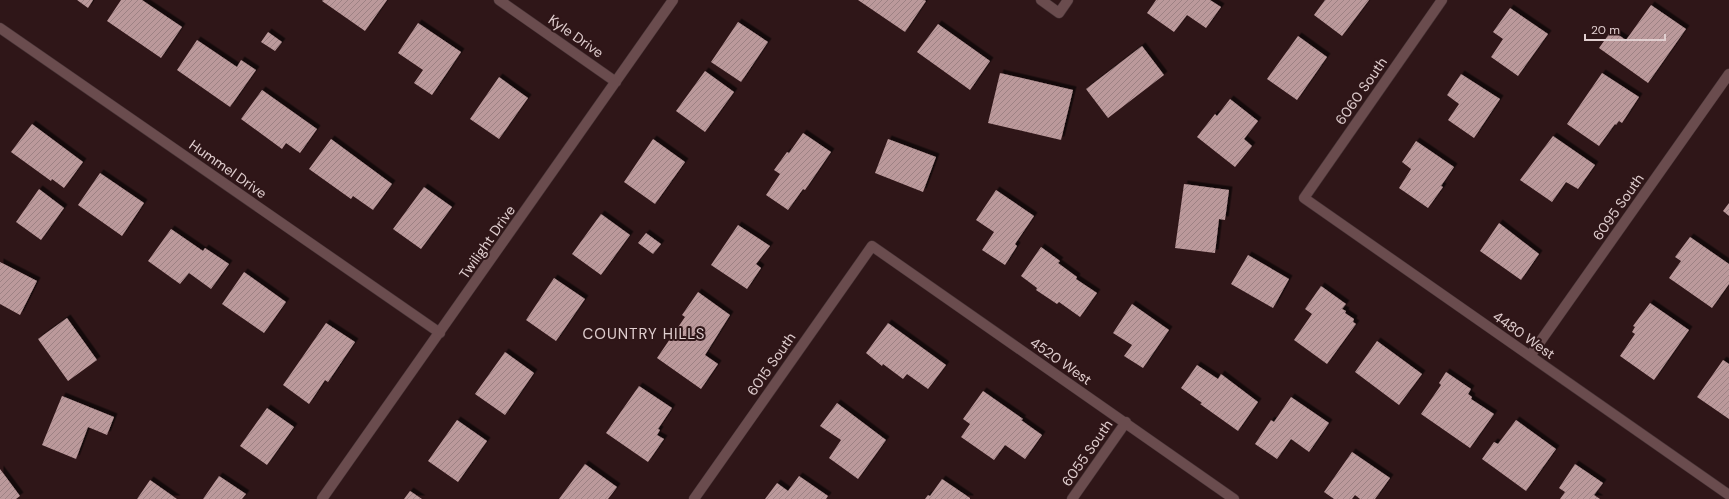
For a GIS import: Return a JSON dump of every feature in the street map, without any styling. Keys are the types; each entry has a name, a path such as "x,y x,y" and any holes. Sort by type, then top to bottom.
{"street":[{"name":"Kyle Drive","path":"499,0 616,82"},
{"name":"Twilight Drive","path":"322,499 673,0"},
{"path":"1041,0 1059,12 1068,0"},
{"name":"6060 South","path":"1304,198 1442,0"},
{"name":"Hummel Drive","path":"0,28 440,333"},
{"name":"6095 South","path":"1530,356 1729,74"},
{"name":"4480 West","path":"1304,198 1729,495"},
{"name":"4520 West","path":"872,246 1126,422 1234,499"},
{"name":"6015 South","path":"694,499 872,246"},
{"name":"6055 South","path":"1072,499 1126,422"}],"building":[{"path":"77,0 93,0 88,8"},
{"path":"121,0 142,0 182,27 161,58 107,21"},
{"path":"387,0 365,31 322,1"},
{"path":"858,0 924,0 926,1 905,32"},
{"path":"1156,0 1210,0 1221,7 1206,28 1187,15 1174,32 1147,13"},
{"path":"1325,0 1369,0 1342,36 1314,15"},
{"path":"1651,5 1686,29 1648,83 1599,48 1609,34 1612,35 1614,32 1626,40"},
{"path":"1510,8 1548,34 1518,76 1491,57 1503,39 1493,32"},
{"path":"738,22 768,42 741,82 711,62"},
{"path":"418,23 461,52 432,95 414,83 423,70 398,53"},
{"path":"938,24 990,61 970,90 917,52"},
{"path":"268,32 282,42 275,51 261,42"},
{"path":"1298,36 1327,57 1297,100 1267,79"},
{"path":"197,40 237,67 241,60 256,70 230,107 177,70"},
{"path":"1142,46 1164,75 1108,118 1086,89"},
{"path":"705,71 734,92 705,132 676,111"},
{"path":"1000,73 1073,90 1061,140 988,123"},
{"path":"1602,73 1639,97 1622,123 1619,121 1616,125 1615,124 1599,146 1567,124"},
{"path":"1461,74 1500,99 1474,138 1448,120 1459,104 1447,95"},
{"path":"499,77 528,98 499,139 470,119"},
{"path":"262,90 317,129 300,153 286,143 282,149 241,119"},
{"path":"1230,99 1258,121 1244,139 1252,146 1235,167 1197,137 1215,114 1217,116"},
{"path":"32,124 83,162 64,188 52,179 51,181 11,152"},
{"path":"803,133 831,152 805,190 803,189 788,210 766,195 780,174 774,170 787,152 789,153"},
{"path":"1553,136 1595,165 1578,189 1566,182 1552,202 1520,180"},
{"path":"331,139 392,184 373,210 353,196 351,199 309,169"},
{"path":"653,139 685,162 655,204 624,182"},
{"path":"888,139 936,157 923,192 875,173"},
{"path":"1416,141 1454,167 1441,186 1443,187 1428,208 1399,188 1411,169 1402,162"},
{"path":"100,173 144,203 122,236 78,205"},
{"path":"1184,184 1229,190 1225,220 1219,219 1215,253 1175,248"},
{"path":"424,187 452,207 421,249 393,229"},
{"path":"39,189 64,208 41,240 16,222"},
{"path":"996,190 1034,216 1015,244 1017,246 1005,265 982,250 994,232 976,220"},
{"path":"1729,203 1729,216 1723,211"},
{"path":"601,214 630,235 601,275 572,254"},
{"path":"1499,223 1539,254 1521,280 1480,251"},
{"path":"738,225 770,246 756,264 761,268 747,289 711,265"},
{"path":"171,229 203,251 205,248 229,264 211,289 189,273 180,284 148,261"},
{"path":"646,233 661,244 653,254 638,243"},
{"path":"1690,237 1729,264 1729,284 1712,308 1669,278 1681,261 1675,257"},
{"path":"1041,247 1060,261 1058,263 1077,277 1076,279 1097,293 1080,317 1059,302 1057,304 1036,290 1037,288 1021,276"},
{"path":"1248,255 1289,279 1273,308 1231,284"},
{"path":"0,262 37,281 20,315 0,304"},
{"path":"244,272 286,302 264,333 222,304"},
{"path":"554,278 585,299 556,341 526,320"},
{"path":"1321,286 1346,304 1342,309 1354,319 1353,322 1356,324 1327,364 1294,340 1312,314 1305,309"},
{"path":"698,292 730,315 705,355 718,364 701,389 657,358 685,317 682,315"},
{"path":"1650,303 1689,330 1654,380 1620,356 1635,334 1632,332 1635,327 1633,326"},
{"path":"1132,304 1169,330 1143,368 1124,356 1132,345 1113,333"},
{"path":"67,318 97,360 68,381 38,339"},
{"path":"326,323 355,342 328,382 325,380 309,404 283,385"},
{"path":"888,323 946,365 928,389 907,374 903,379 883,364 882,366 866,353"},
{"path":"1377,341 1422,374 1399,405 1355,372"},
{"path":"505,352 534,373 505,415 475,394"},
{"path":"1723,360 1729,364 1729,419 1697,397"},
{"path":"1197,365 1218,379 1221,374 1258,402 1238,431 1200,404 1202,403 1181,388"},
{"path":"1446,372 1471,389 1468,394 1472,397 1471,399 1494,414 1470,448 1421,414 1441,385 1439,383"},
{"path":"639,386 672,408 658,429 660,430 657,435 664,439 648,462 606,433"},
{"path":"983,391 1023,419 1021,420 1042,435 1025,459 1005,445 994,460 961,437 970,424 963,419"},
{"path":"62,396 114,417 107,435 88,427 76,459 42,445"},
{"path":"1291,397 1329,423 1309,452 1291,439 1277,459 1255,444 1271,420 1274,422"},
{"path":"837,403 886,440 858,479 829,458 841,440 820,426"},
{"path":"267,408 294,427 267,465 240,446"},
{"path":"457,420 487,441 458,482 428,461"},
{"path":"1516,420 1556,449 1526,491 1482,459 1494,442 1498,444"},
{"path":"1352,452 1390,478 1375,499 1360,499 1355,495 1352,499 1334,499 1324,492"},
{"path":"585,464 617,487 608,499 559,499"},
{"path":"1575,464 1603,483 1594,495 1600,499 1560,499 1565,492 1559,488"},
{"path":"0,469 20,496 16,499 0,499"},
{"path":"219,476 246,494 242,499 203,499"},
{"path":"799,476 828,496 826,499 765,499 777,483 788,491"},
{"path":"942,479 970,499 925,499 928,495 930,496"},
{"path":"150,480 177,499 137,499"},
{"path":"410,491 422,499 404,499"}],"district":[{"name":"COUNTRY HILLS","path":"644,334"}]}
